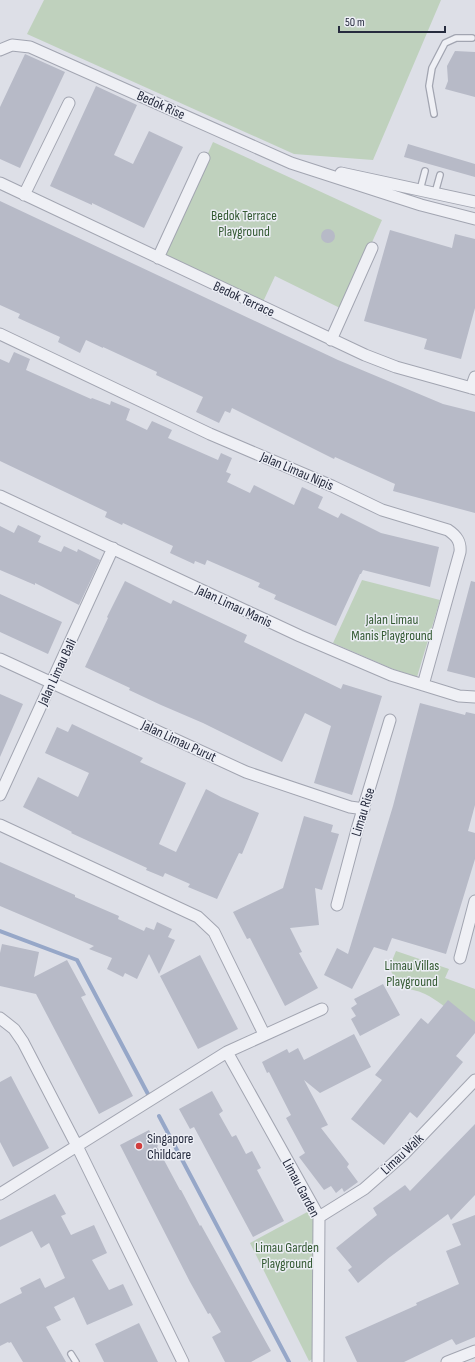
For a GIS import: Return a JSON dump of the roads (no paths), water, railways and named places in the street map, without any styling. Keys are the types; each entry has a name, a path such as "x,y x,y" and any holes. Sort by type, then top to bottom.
{"street":[{"name":"Bedok Rise","path":"0,50 12,45 30,47 291,163 432,208 475,219"},
{"path":"24,195 69,103"},
{"path":"158,258 204,158"},
{"name":"Bedok Rise","path":"291,163 475,202"},
{"name":"Bedok Terrace","path":"0,183 331,340 396,367 473,389 475,377"},
{"path":"420,190 422,200 432,208"},
{"path":"331,340 372,248"},
{"name":"Jalan Limau Nipis","path":"0,334 210,434 332,486 382,510 448,530 454,534 460,543 460,552 423,685"},
{"name":"Jalan Limau Manis","path":"0,496 300,636 391,675 459,696 475,697"},
{"name":"Jalan Limau Bali","path":"0,795 113,548"},
{"name":"Jalan Limau Purut","path":"0,659 246,772 350,807 364,809"},
{"name":"Limau Rise","path":"338,905 390,720"},
{"path":"0,825 198,917 214,932 264,1034"},
{"path":"460,958 475,901"},
{"path":"0,1194 227,1052 322,1009"},
{"path":"0,1018 14,1029 24,1042 183,1362"},
{"name":"Limau Garden","path":"227,1052 319,1217 318,1362"},
{"name":"Limau Walk","path":"319,1217 364,1189 405,1153 475,1080"},
{"path":"447,1362 475,1351"}],"lane":[{"path":"434,114 429,86 432,68 445,43 456,38 472,38"},
{"path":"420,190 425,171"},
{"path":"435,193 440,175"},
{"path":"71,1354 76,1362"}],"waterway":[{"path":"0,931 77,960 149,1096"},
{"path":"159,1116 289,1362"}],"place":[{"name":"Singapore Childcare","path":"139,1146"}],"park label":[{"name":"Bedok Terrace Playground","path":"244,224"},
{"name":"Jalan Limau Manis Playground","path":"392,628"},
{"name":"Limau Villas Playground","path":"412,974"},
{"name":"Limau Garden Playground","path":"287,1256"}]}
